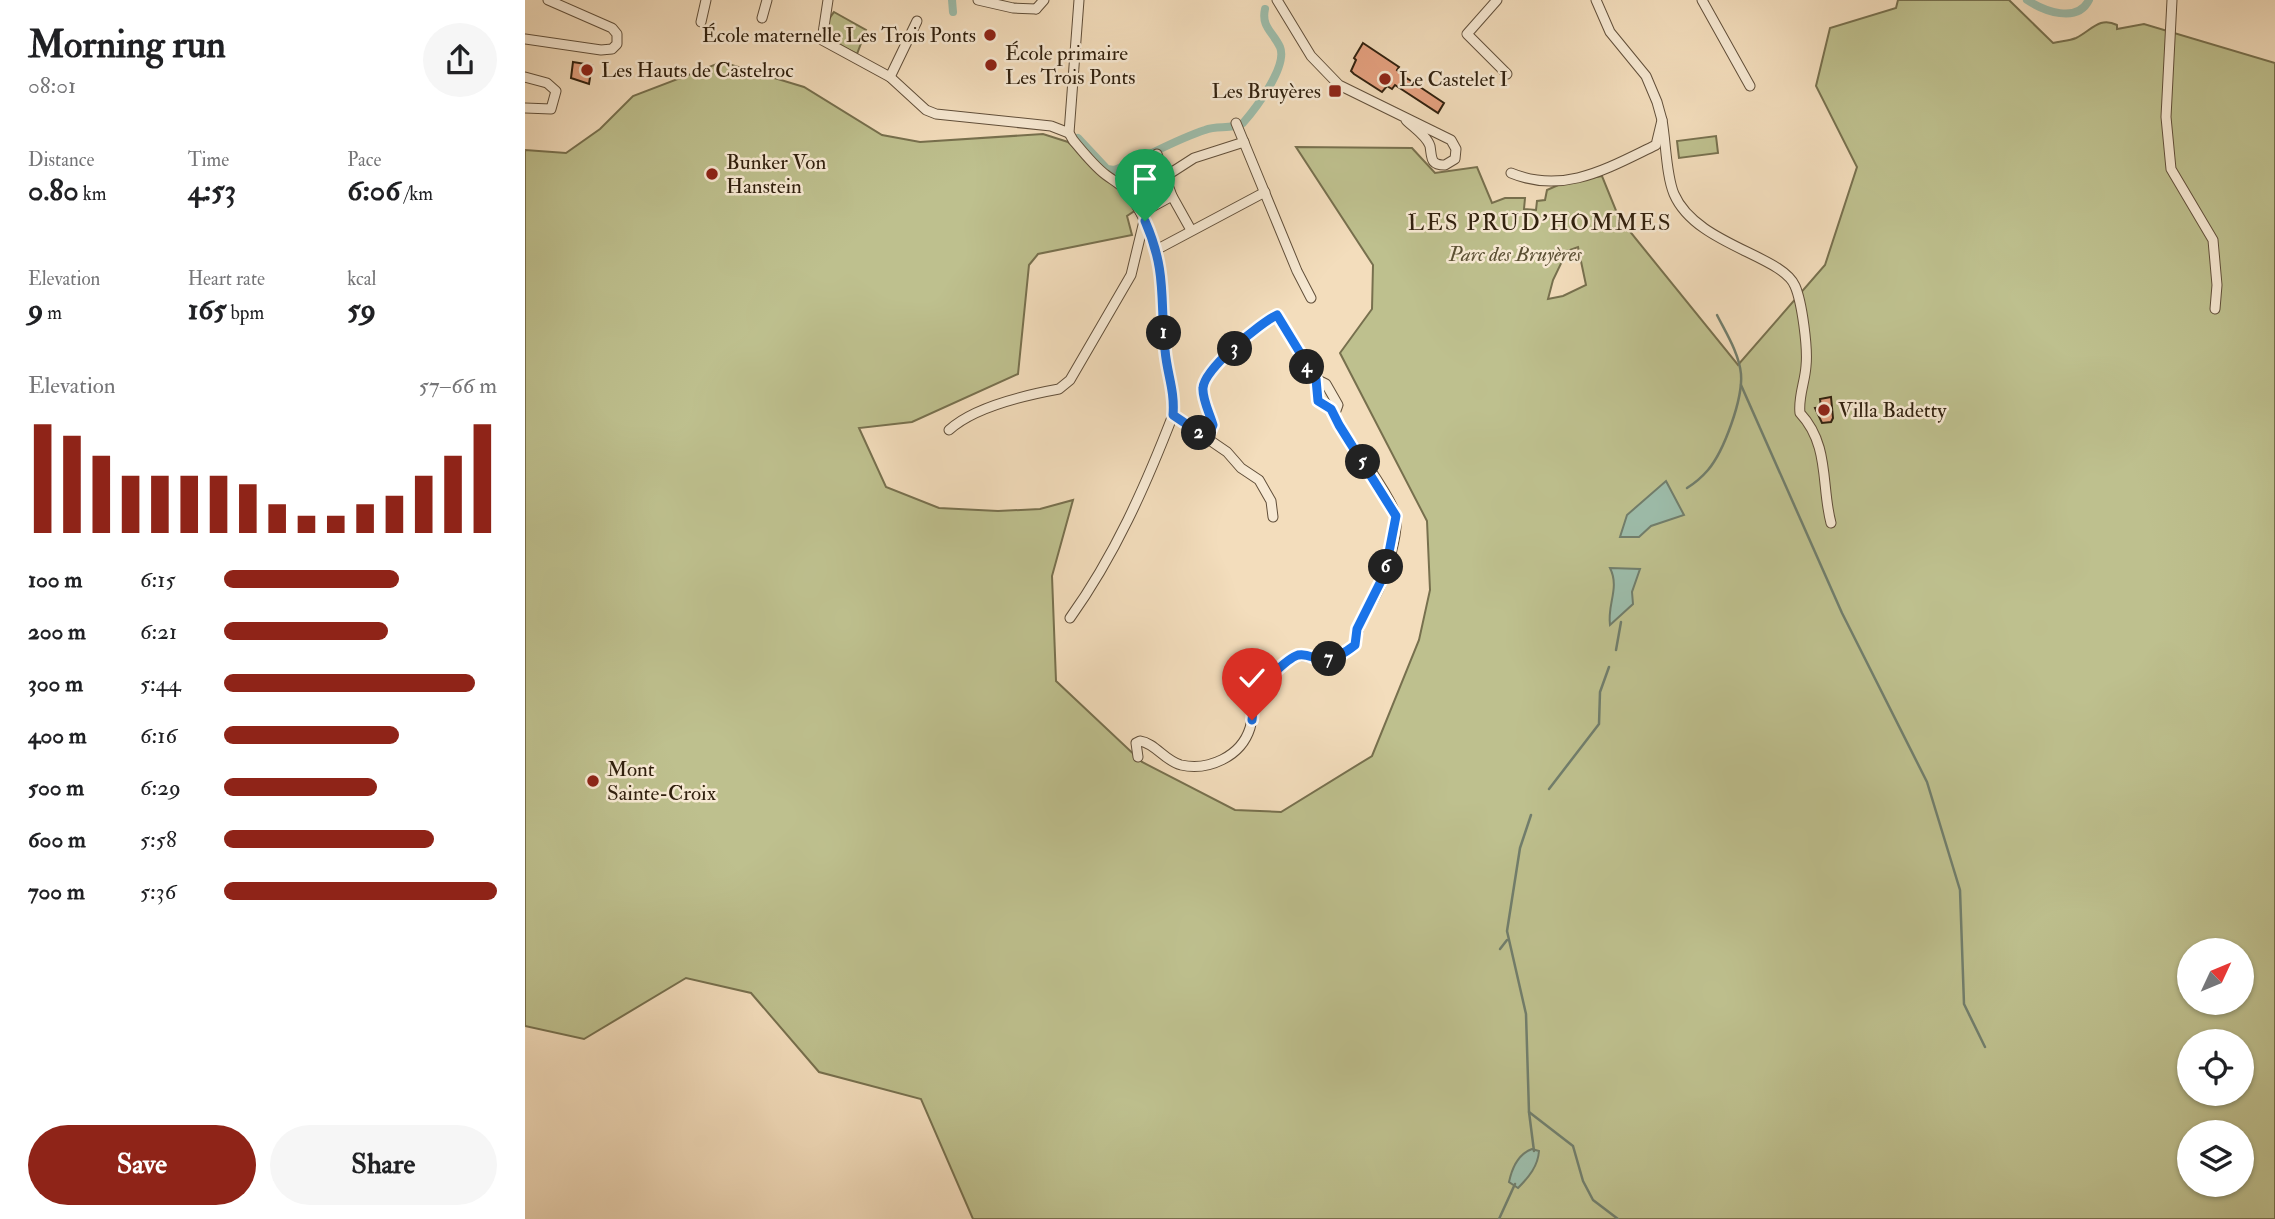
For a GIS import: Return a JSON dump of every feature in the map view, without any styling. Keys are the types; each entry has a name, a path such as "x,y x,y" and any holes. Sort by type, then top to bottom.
{"street":[{"path":"525,39 608,51 617,44 617,34 612,28 548,0"},
{"path":"701,22 706,0"},
{"path":"762,18 767,0"},
{"path":"828,0 823,40 890,77 926,110 936,114 1051,126 1069,133"},
{"path":"978,0 1013,8 1036,5 1044,0"},
{"path":"1070,618 1088,593 1133,512 1173,415 1173,383 1165,352 1163,282 1156,250 1143,217 1119,183 1105,174 1073,141 1069,133 1079,0"},
{"path":"1277,0 1311,56 1328,76 1345,89 1406,120 1441,138 1451,140 1456,149 1455,159 1440,166 1433,162 1429,156 1430,146 1420,132 1406,120"},
{"path":"1497,0 1467,34 1507,74"},
{"path":"1596,0 1610,32 1646,76 1662,120 1674,195 1689,215 1718,238 1784,272 1790,276 1797,289 1807,351 1800,413 1814,431 1827,481 1831,523"},
{"path":"1702,0 1750,86"},
{"path":"2172,0 2165,117 2171,169 2213,240 2217,285 2215,309"},
{"path":"890,77 917,21"},
{"path":"525,77 547,83 556,92 551,108 525,108"},
{"path":"1511,173 1531,181 1552,182 1600,172 1656,145 1662,120"},
{"path":"1237,126 1297,271 1311,298"},
{"path":"1430,146 1441,138"},
{"path":"1166,176 1194,158 1244,142"},
{"path":"1157,155 1172,195 1191,230"},
{"path":"1156,250 1265,192"},
{"path":"949,430 967,417 1059,389 1070,380 1131,275 1143,217 1172,195"},
{"path":"1138,757 1136,743 1140,741 1146,742 1170,761 1182,765 1219,763 1226,759 1249,732 1254,698 1258,691 1290,659 1311,655 1316,659 1329,659 1344,654 1355,645 1357,629 1385,573 1396,516 1339,425 1335,414 1318,401 1316,379 1277,315 1269,319 1205,377 1202,390 1213,425 1207,438"},
{"path":"1316,379 1326,384 1338,405 1335,414"},
{"path":"1173,415 1227,452 1241,468 1259,480 1271,501 1273,517"}],"green space":[{"name":"Parc des Bruyères","path":"1898,0 2009,0 2053,43 2076,38 2100,23 2117,25 2117,29 2144,24 2275,63 2275,1219 973,1219 921,1099 819,1072 751,993 686,978 584,1039 525,1026 525,150 566,153 600,129 633,96 722,62 804,87 882,135 920,142 1043,134 1068,142 1130,200 1136,210 1127,216 1132,235 1038,254 1029,265 1018,374 912,422 859,428 886,487 939,508 998,511 1040,509 1073,500 1052,576 1056,681 1142,762 1235,810 1281,812 1372,756 1419,640 1430,590 1427,521 1340,353 1372,309 1373,265 1296,147 1412,148 1435,173 1477,167 1492,203 1505,198 1525,198 1524,209 1536,210 1537,201 1545,200 1547,190 1565,182 1602,176 1619,218 1738,365 1825,265 1857,167 1816,86 1830,28 1896,8","holes":["1578,247 1586,285 1563,296 1548,299 1553,280 1567,251"]},
{"path":"834,12 866,30 857,54 836,43 827,33 828,20"},
{"path":"1716,136 1718,153 1679,158 1677,141"}],"shaded area":[{"path":"1666,481 1684,515 1651,526 1639,537 1620,537 1627,515"},
{"path":"1610,568 1640,569 1632,592 1633,604 1610,625 1614,582"},
{"path":"1532,1149 1539,1151 1537,1162 1518,1188 1509,1182 1512,1172 1519,1158"}],"building":[{"name":"Le Castelet I","path":"1363,43 1399,67 1397,70 1405,77 1444,103 1438,113 1395,85 1392,89 1387,86 1382,92 1354,74 1351,71 1356,60 1354,58"},
{"path":"573,62 592,65 589,84 571,78"},
{"name":"Villa Badetty","path":"1831,397 1833,418 1831,422 1822,423 1815,408 1821,407 1820,399"}],"waterway":[{"path":"952,0 953,12"},
{"path":"2027,0 2060,13 2077,12 2089,0"},
{"path":"1078,138 1107,169 1114,170 1193,134 1243,123 1269,86 1281,55 1280,47 1266,25 1265,9"},
{"path":"1687,488 1696,482 1714,461 1731,424 1739,397 1741,374 1738,358 1717,315"},
{"path":"1741,385 1842,613 1927,782 1960,890 1964,1004 1985,1047"},
{"path":"1616,650 1621,622"},
{"path":"1549,789 1599,724 1600,692 1609,667"},
{"path":"1531,815 1520,848 1507,931 1526,1014 1529,1112 1573,1146 1583,1181 1593,1200 1618,1219"},
{"path":"1500,949 1507,940"},
{"path":"1529,1112 1534,1151"},
{"path":"1499,1219 1515,1184"}],"place":[{"name":"École maternelle Les Trois Ponts","path":"990,35"},
{"name":"École primaire Les Trois Ponts","path":"991,65"},
{"name":"Les Hauts de Castelroc","path":"587,70"},
{"name":"Le Castelet I","path":"1385,79"},
{"name":"Les Bruyères","path":"1335,91"},
{"name":"Bunker Von Hanstein","path":"712,174"},
{"name":"Villa Badetty","path":"1824,410"},
{"name":"Mont Sainte-Croix","path":"593,781"}],"district":[{"name":"LES PRUD'HOMMES","path":"1540,222"}],"route":[{"path":"1145,221 1160,263 1163,282 1165,352 1173,383 1173,415 1207,438 1212,433 1213,425 1202,390 1205,377 1254,330 1277,315 1305,365 1316,379 1318,401 1335,414 1339,425 1396,516 1385,573 1362,616 1355,645 1344,654 1329,659 1316,659 1311,655 1290,659 1258,691 1254,698 1252,720"}]}
